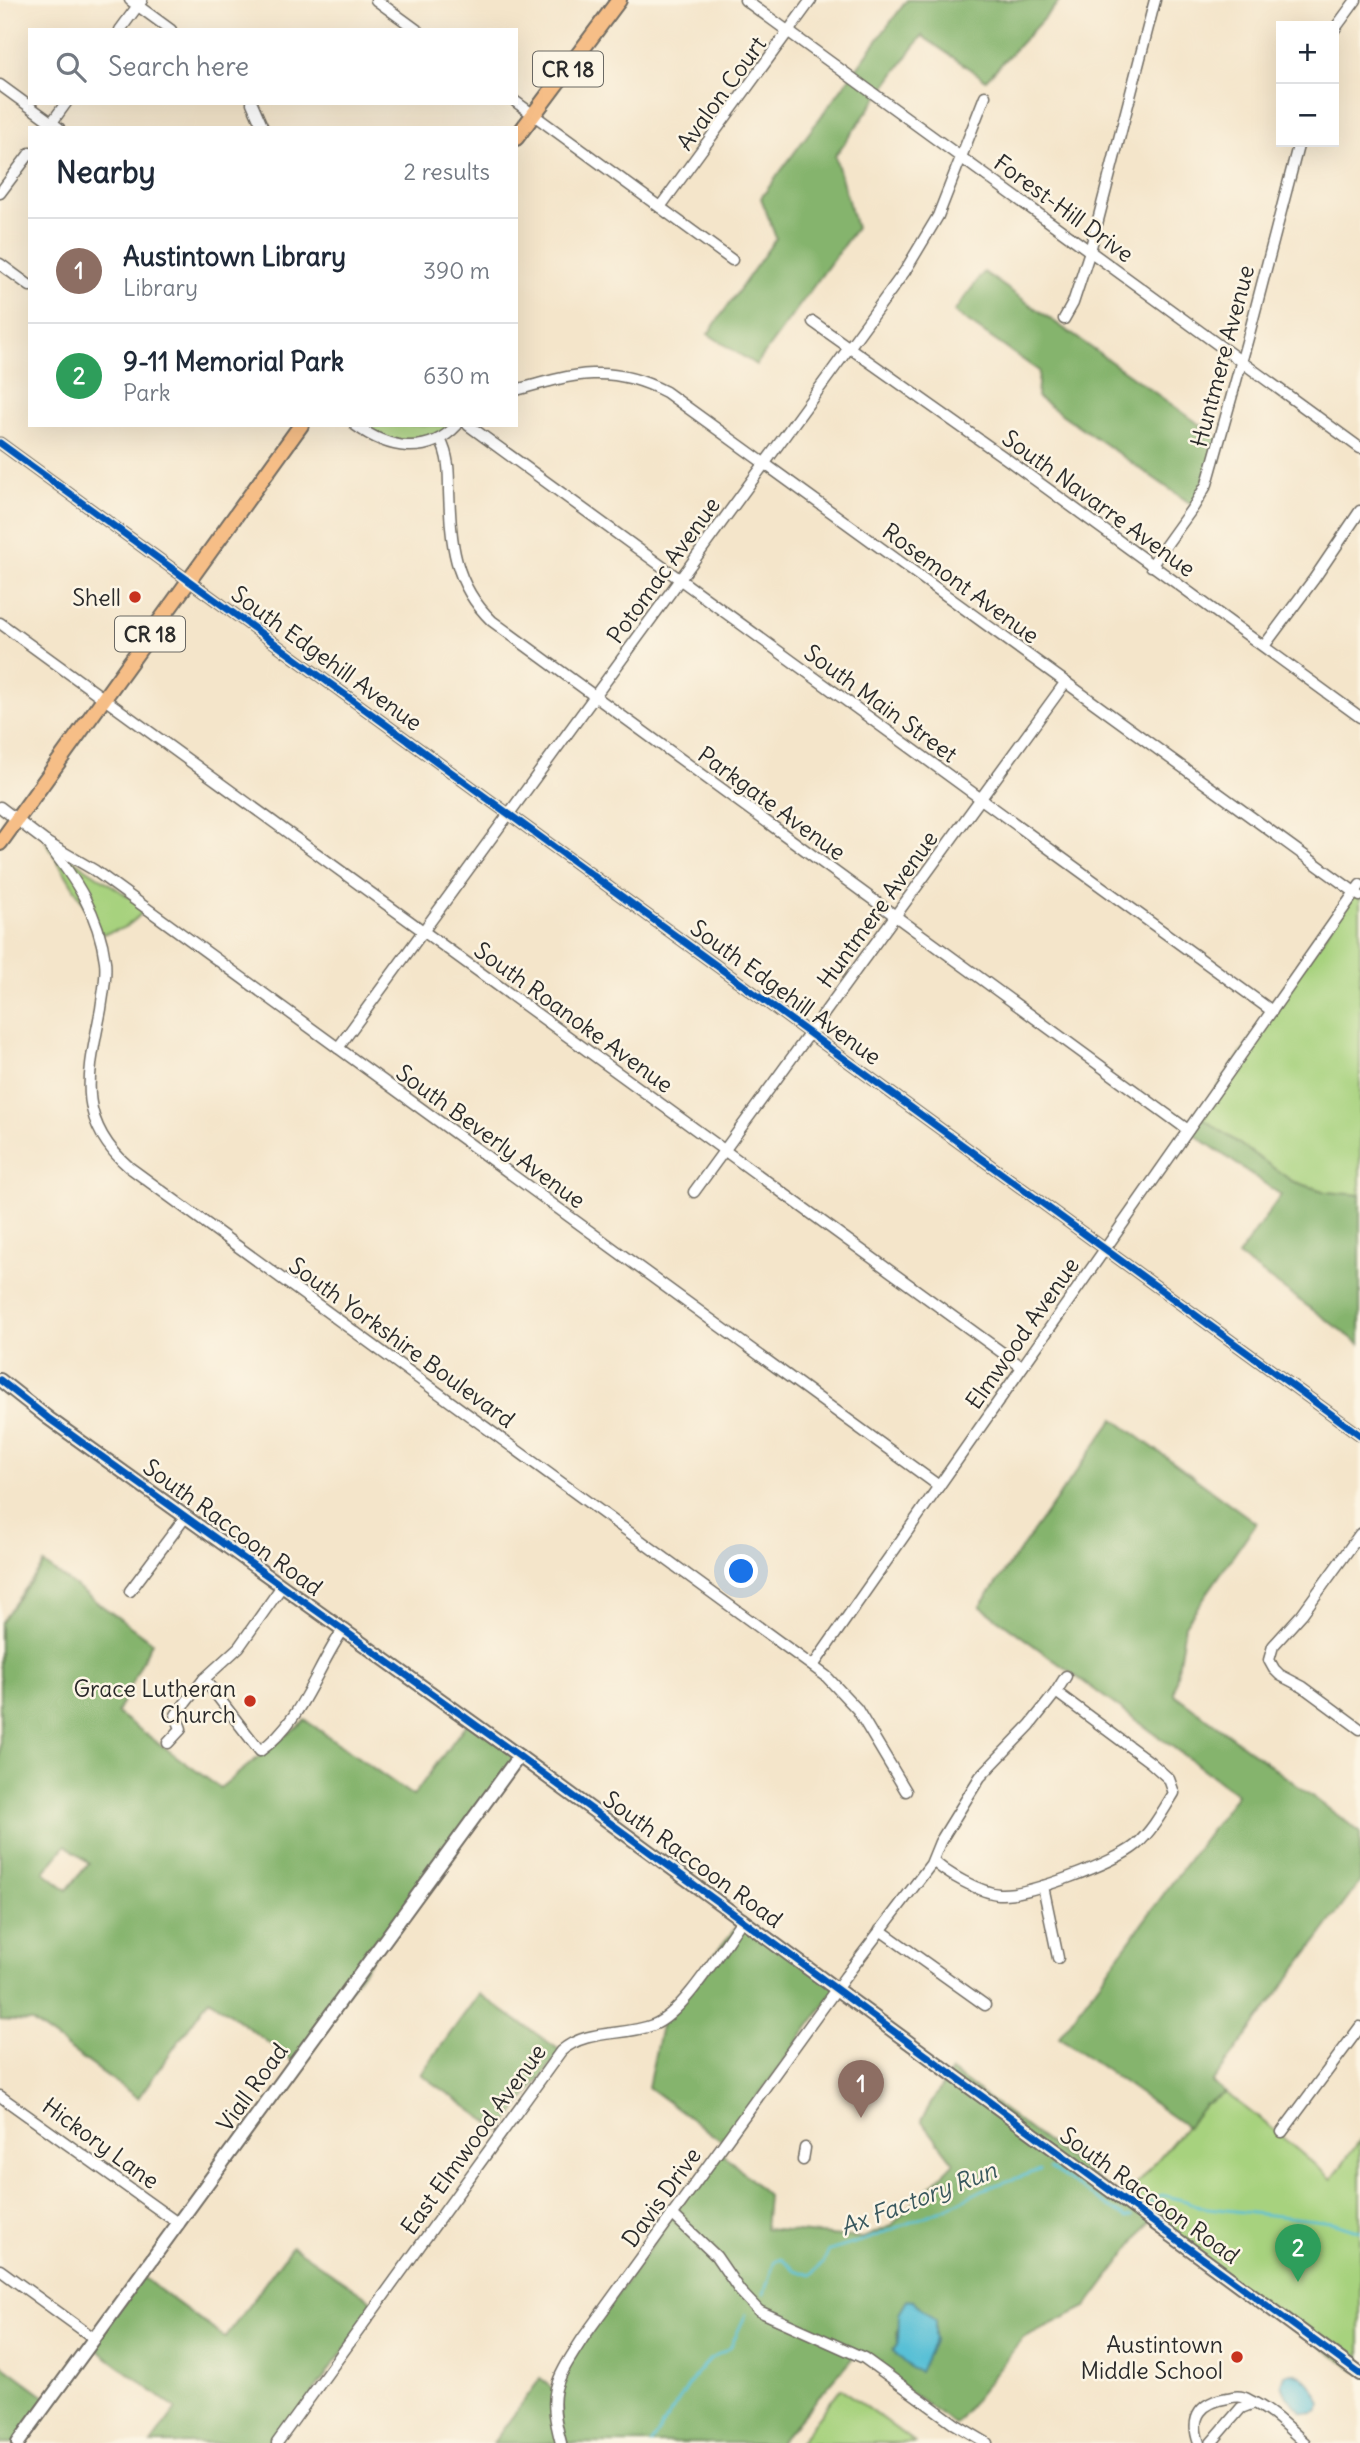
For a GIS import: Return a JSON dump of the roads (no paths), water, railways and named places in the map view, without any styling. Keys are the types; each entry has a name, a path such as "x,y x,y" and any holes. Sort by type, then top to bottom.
{"main road":[{"name":"CR 18","path":"518,135 619,0"},
{"name":"CR 18","path":"0,843 301,427"}],"street":[{"path":"376,0 414,28"},
{"name":"Forest-Hill Drive","path":"745,0 1360,448"},
{"name":"Avalon Court","path":"660,207 811,0"},
{"path":"1064,319 1073,303 1090,251 1155,0"},
{"path":"1339,23 1356,0"},
{"path":"121,28 136,2 168,28"},
{"path":"0,85 53,126 65,105"},
{"name":"Potomac Avenue","path":"338,1048 925,241 938,216 985,96"},
{"path":"518,104 732,260"},
{"path":"253,105 262,126"},
{"name":"Huntmere Avenue","path":"1151,566 1207,484 1298,147"},
{"path":"0,193 28,156"},
{"path":"0,264 28,285"},
{"name":"South Navarre Avenue","path":"813,322 1008,460 1360,717"},
{"name":"Rosemont Avenue","path":"518,389 581,373 614,373 666,391 1065,683 1358,891"},
{"path":"358,427 377,439 398,446 415,446 440,439 455,427"},
{"name":"South Main Street","path":"471,427 1272,1011"},
{"name":"Parkgate Avenue","path":"440,439 448,458 454,558 470,594 492,621 1188,1130"},
{"name":"South Edgehill Avenue","path":"0,443 1360,1435"},
{"path":"1264,646 1360,512"},
{"name":"South Roanoke Avenue","path":"0,623 1022,1367"},
{"name":"Huntmere Avenue","path":"694,1192 1065,683"},
{"name":"South Beverly Avenue","path":"0,807 46,842 94,870 939,1486"},
{"name":"South Yorkshire Boulevard","path":"46,842 68,869 85,897 102,943 105,982 88,1089 93,1119 112,1151 140,1175 813,1666 836,1685 857,1709 906,1791"},
{"name":"Elmwood Avenue","path":"813,1666 1358,891"},
{"name":"South Raccoon Road","path":"0,1380 48,1418 743,1919 1360,2374"},
{"path":"130,1591 186,1516"},
{"path":"1360,1534 1302,1614 1273,1646 1269,1660 1280,1675 1303,1687 1360,1729"},
{"path":"168,1743 181,1729 176,1715 204,1679 239,1647 282,1586"},
{"path":"204,1679 260,1751 275,1740 291,1721 342,1630"},
{"name":"Davis Drive","path":"561,2443 553,2408 560,2376 583,2337 933,1860 940,1842 980,1777 1030,1725 1066,1676"},
{"path":"933,1860 939,1868 963,1881 999,1895 1043,1886 1131,1849 1159,1818 1174,1793 1169,1779 1056,1692"},
{"name":"Viall Road","path":"19,2443 519,1756"},
{"path":"1043,1886 1058,1958"},
{"name":"East Elmwood Avenue","path":"277,2443 561,2050 584,2037 650,2026 671,2014 743,1919"},
{"path":"880,1930 985,2005"},
{"path":"1282,2132 1360,2027"},
{"name":"Hickory Lane","path":"0,2096 179,2224"},
{"path":"803,2160 805,2148"},
{"path":"672,2214 716,2256 740,2291 759,2311 864,2358 955,2424 987,2443"},
{"path":"0,2270 95,2339"},
{"path":"1199,2443 1195,2433 1197,2417 1203,2406 1213,2400 1234,2396 1247,2398 1277,2417 1305,2443"},
{"path":"1211,2443 1241,2408 1254,2403"}],"water":[{"path":"907,2300 913,2301 935,2320 935,2339 920,2372 912,2369 893,2351 898,2343 899,2314"},
{"path":"1292,2373 1307,2380 1313,2389 1321,2404 1316,2411 1302,2412 1287,2397 1282,2384 1285,2375"}],"waterway":[{"name":"Ax Factory Run","path":"1050,2168 1126,2218 1132,2217"},
{"name":"Ax Factory Run","path":"764,2294 774,2262 781,2259 795,2270 811,2275 822,2264 829,2251 868,2239 949,2207 984,2189 1040,2170"},
{"name":"Ax Factory Run","path":"1143,2207 1162,2195 1199,2207 1332,2222 1360,2231"},
{"name":"Ax Factory Run","path":"651,2443 694,2377 710,2359 730,2348 746,2314"}],"place":[{"name":"Shell","path":"135,597"},
{"name":"Grace Lutheran Church","path":"250,1701"},
{"name":"Austintown Library","path":"861,2118"},
{"name":"9-11 Memorial Park","path":"1298,2282"},
{"name":"Austintown Middle School","path":"1237,2357"}]}
